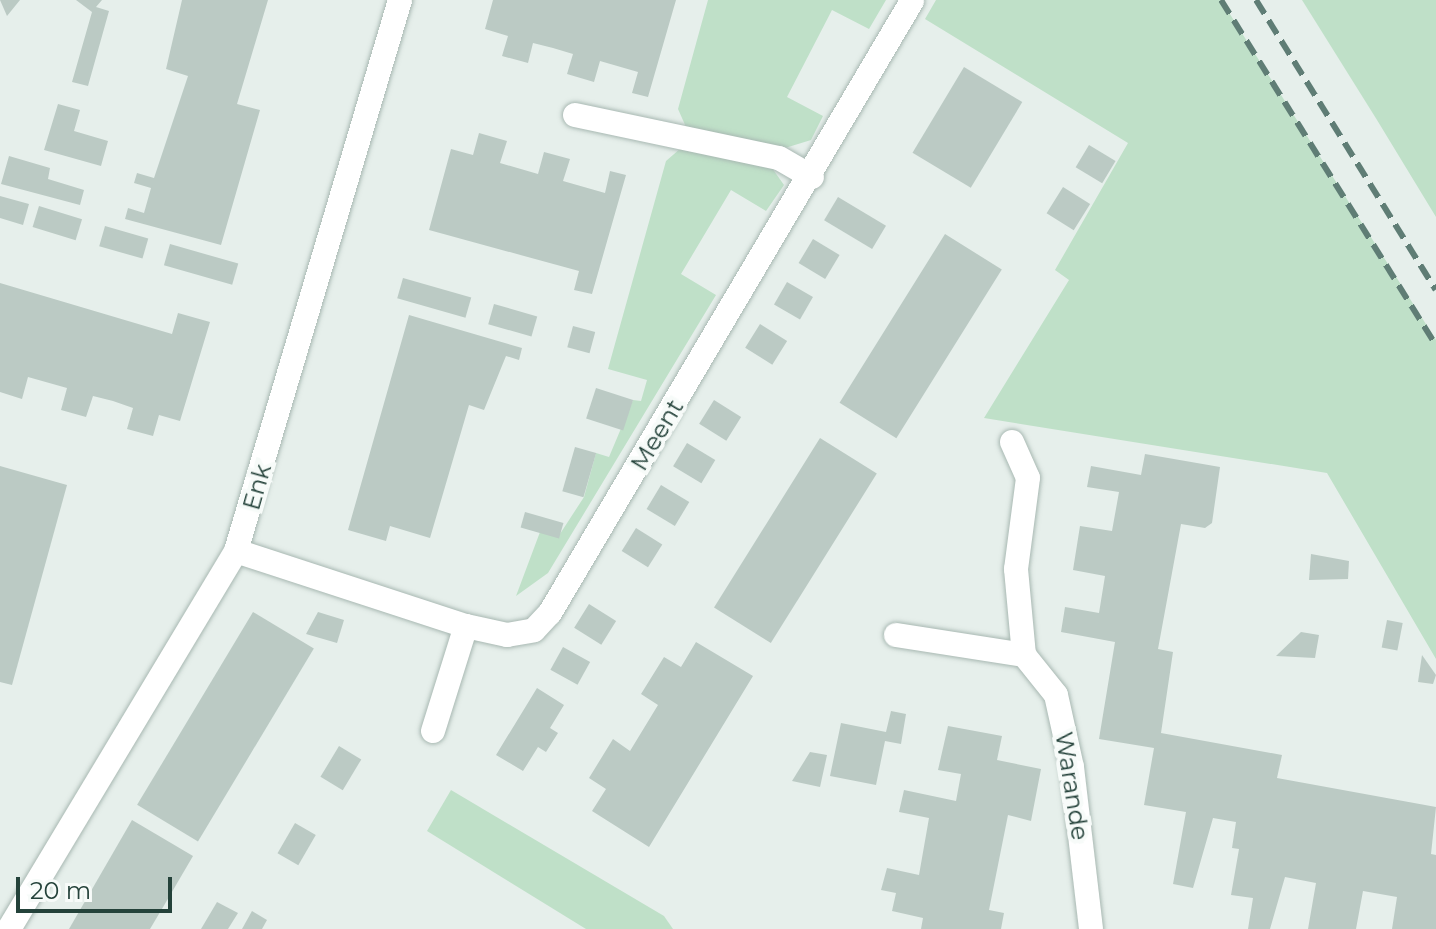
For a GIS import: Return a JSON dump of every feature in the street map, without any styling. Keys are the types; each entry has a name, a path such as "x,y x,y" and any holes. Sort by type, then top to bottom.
{"street":[{"name":"Enk","path":"9,929 236,551 400,0"},
{"name":"Meent","path":"236,551 466,626 507,635 534,630 550,613 812,177 912,1"},
{"path":"575,115 779,158 812,177"},
{"path":"896,635 1024,655 1016,569 1028,478 1012,442"},
{"path":"433,731 466,626"},
{"name":"Warande","path":"1024,655 1056,695 1072,767 1091,929"}],"green space":[{"path":"708,0 886,0 869,29 832,10 787,97 823,116 811,140 785,148 686,127 678,109"},
{"path":"936,0 1221,0 1436,340 1436,659 1327,473 984,418 1069,280 1055,270 1128,143 925,19"},
{"path":"1302,0 1436,0 1436,217 1377,120"},
{"path":"681,148 772,168 784,185 766,211 731,190 681,274 716,295 548,573 516,596 540,532 558,537 584,497 596,453 609,457 633,400 641,401 647,380 608,369 666,161"},
{"path":"451,790 664,916 673,929 586,929 427,831"}],"building":[{"path":"0,0 20,0 7,16"},
{"path":"76,0 102,0 96,7 109,11 88,86 72,82 92,12"},
{"path":"182,0 268,0 237,104 260,110 221,245 125,219 128,208 144,213 151,188 134,183 137,173 154,178 188,76 166,69"},
{"path":"493,0 676,0 648,97 632,93 638,72 600,61 594,82 567,74 573,54 553,48 533,43 528,63 502,56 508,36 485,29"},
{"path":"964,67 1022,102 971,188 912,153"},
{"path":"58,104 80,110 74,131 108,141 101,166 44,150"},
{"path":"479,133 507,141 500,163 538,174 544,152 570,159 563,181 605,193 610,171 626,175 592,294 574,290 579,271 429,230 451,149 473,155"},
{"path":"1089,145 1116,161 1102,183 1076,167"},
{"path":"9,156 50,168 48,179 84,190 80,205 1,184"},
{"path":"1063,187 1090,204 1074,230 1047,213"},
{"path":"0,196 29,204 23,225 0,218"},
{"path":"838,197 886,226 872,249 824,220"},
{"path":"39,206 82,219 76,240 33,227"},
{"path":"105,226 148,238 142,259 99,246"},
{"path":"945,234 1002,270 896,438 840,403"},
{"path":"813,239 840,255 825,279 799,263"},
{"path":"170,244 238,264 232,285 164,265"},
{"path":"403,278 471,298 465,318 397,298"},
{"path":"787,282 813,297 800,320 774,305"},
{"path":"0,283 172,334 178,313 210,322 180,421 159,415 153,436 127,429 133,408 113,401 93,396 86,417 61,410 67,388 28,377 22,399 0,392"},
{"path":"494,304 537,316 531,337 488,324"},
{"path":"409,315 522,348 519,360 506,356 484,410 469,405 430,538 390,526 386,541 348,530"},
{"path":"760,324 787,341 772,365 745,348"},
{"path":"573,326 595,332 590,353 567,347"},
{"path":"596,388 633,400 623,430 586,418"},
{"path":"714,400 741,417 726,441 699,424"},
{"path":"820,438 877,474 771,643 714,608"},
{"path":"687,443 715,460 701,483 673,466"},
{"path":"575,447 596,453 583,497 562,491"},
{"path":"1145,454 1220,467 1212,523 1205,528 1181,524 1158,649 1173,652 1161,733 1282,755 1277,778 1436,807 1431,854 1436,855 1436,929 1392,929 1397,897 1363,891 1356,929 1308,929 1316,883 1285,877 1270,929 1248,929 1253,898 1231,895 1239,849 1232,848 1236,822 1213,818 1193,888 1173,884 1186,812 1144,805 1154,748 1099,739 1115,642 1061,632 1065,607 1099,613 1105,576 1073,570 1080,526 1112,531 1119,492 1087,487 1091,466 1141,475"},
{"path":"0,466 67,485 12,685 0,682"},
{"path":"661,485 689,502 675,526 647,509"},
{"path":"525,512 563,523 559,538 521,527"},
{"path":"636,528 662,544 648,567 622,551"},
{"path":"1311,554 1349,561 1348,579 1309,580"},
{"path":"589,604 616,621 601,645 574,628"},
{"path":"253,612 314,649 198,841 137,805"},
{"path":"318,612 344,620 337,643 306,634"},
{"path":"1387,620 1403,623 1397,651 1382,647"},
{"path":"1301,632 1319,635 1315,658 1276,656"},
{"path":"696,642 753,676 649,847 592,811 606,789 589,778 613,739 630,751 658,705 641,694 664,657 681,667"},
{"path":"563,647 590,662 578,685 550,670"},
{"path":"1422,655 1436,675 1433,684 1418,682"},
{"path":"537,688 564,705 550,728 558,733 546,752 538,747 523,771 496,755"},
{"path":"891,711 906,714 901,744 885,741 876,785 830,776 841,723 886,732"},
{"path":"948,726 1002,736 997,760 1041,769 1031,821 1008,815 989,910 1004,913 1001,929 921,929 923,918 892,911 896,893 881,890 887,868 919,875 929,818 899,812 904,790 956,801 961,774 938,770"},
{"path":"339,746 361,759 343,790 320,777"},
{"path":"810,752 827,755 820,787 792,781"},
{"path":"132,820 193,856 150,929 69,929"},
{"path":"295,823 316,835 298,865 278,853"},
{"path":"217,902 238,913 228,929 201,929"},
{"path":"252,911 267,920 262,929 242,929"}],"railway":[{"path":"1221,0 1436,345"},
{"path":"1256,0 1436,290"}]}
